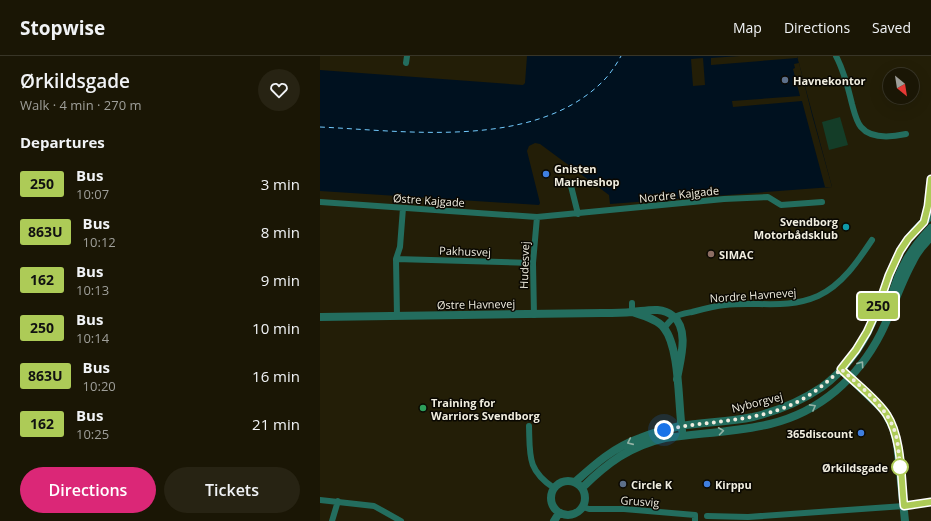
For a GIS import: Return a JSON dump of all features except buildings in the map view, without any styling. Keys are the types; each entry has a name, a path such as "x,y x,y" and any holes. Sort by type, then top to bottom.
{"street":[{"path":"406,63 407,56"},
{"path":"836,56 862,129 876,135 892,136 906,134"},
{"path":"924,222 928,206 931,179"},
{"path":"570,182 578,214"},
{"name":"Nordre Kajgade","path":"537,217 724,199 768,198 781,205 822,202"},
{"name":"Østre Kajgade","path":"320,202 537,217"},
{"path":"397,316 396,259 400,247 403,208"},
{"name":"Nyborgvej","path":"575,482 602,458 620,446 639,438 681,426 751,417 772,412 790,406 823,386 841,369 856,350 870,328 889,275 900,251 908,239 931,216"},
{"name":"Hudesvej","path":"534,315 533,263 537,217"},
{"name":"Nyborgvej","path":"885,324 896,282 903,264 914,247 931,228"},
{"name":"Nyborgvej","path":"582,488 607,464 649,441 682,435 769,424 787,419 819,404 850,378 868,354 885,324 913,259 931,237"},
{"name":"Nordre Havnevej","path":"664,328 675,317 701,309 726,305 784,304 818,296 843,279 872,240"},
{"name":"Pakhusvej","path":"396,259 533,263"},
{"path":"632,303 632,312"},
{"name":"Østre Havnevej","path":"320,317 534,315 657,310 669,313 675,317"},
{"name":"Østre Havnevej","path":"632,312 655,321 664,328"},
{"path":"675,317 681,327 683,336 677,379"},
{"path":"664,328 672,345 677,379 682,435"},
{"path":"841,369 881,408 890,421 897,443 905,521"},
{"path":"529,426 530,452 533,468 542,479 554,488"},
{"path":"566,481 575,482 582,488 586,498 583,507 577,514 568,516 559,513 553,506 551,502 552,492 557,485 566,481"},
{"path":"320,500 374,506 401,521"},
{"path":"332,521 338,501"},
{"path":"707,516 748,517 904,506 931,502"},
{"name":"Grusvig","path":"583,507 589,509 624,509 695,518"},
{"path":"554,521 559,513"}],"green space":[{"path":"840,117 848,145 829,150 822,122"}],"water":[{"path":"527,56 797,56 832,187 610,204 609,195 540,144 535,143 529,146 527,151 540,203 539,205 320,191 320,70 523,85 525,83"}],"pier":[{"path":"740,56 797,56 797,58 711,65 711,58"},
{"path":"703,58 705,85 693,86 691,59"},
{"path":"799,63 832,187 825,187 802,101 733,107 732,101 800,96 793,69 795,68 794,64"}],"ferry route":[{"path":"320,127 390,131 466,132 503,127 538,119 571,105 599,85 611,72 621,56"}],"bus line":[{"name":"250","path":"931,179 928,206 924,222 908,239 900,251 894,262 872,323 856,350 841,369 888,416 896,435 904,506 931,502"}],"place":[{"name":"Havnekontor","path":"785,80"},
{"name":"Gnisten Marineshop","path":"546,174"},
{"name":"Svendborg Motorbådsklub","path":"846,227"},
{"name":"SIMAC","path":"711,254"},
{"name":"Training for Warriors Svendborg","path":"423,408"},
{"name":"365discount","path":"861,433"},
{"name":"Ørkildsgade","path":"900,467"},
{"name":"Circle K","path":"623,484"},
{"name":"Kirppu","path":"707,484"}],"route":[{"path":"664,430 681,426 707,424 751,417 790,406 823,386 841,369 888,416 896,435 897,443 901,475 900,467"}]}
